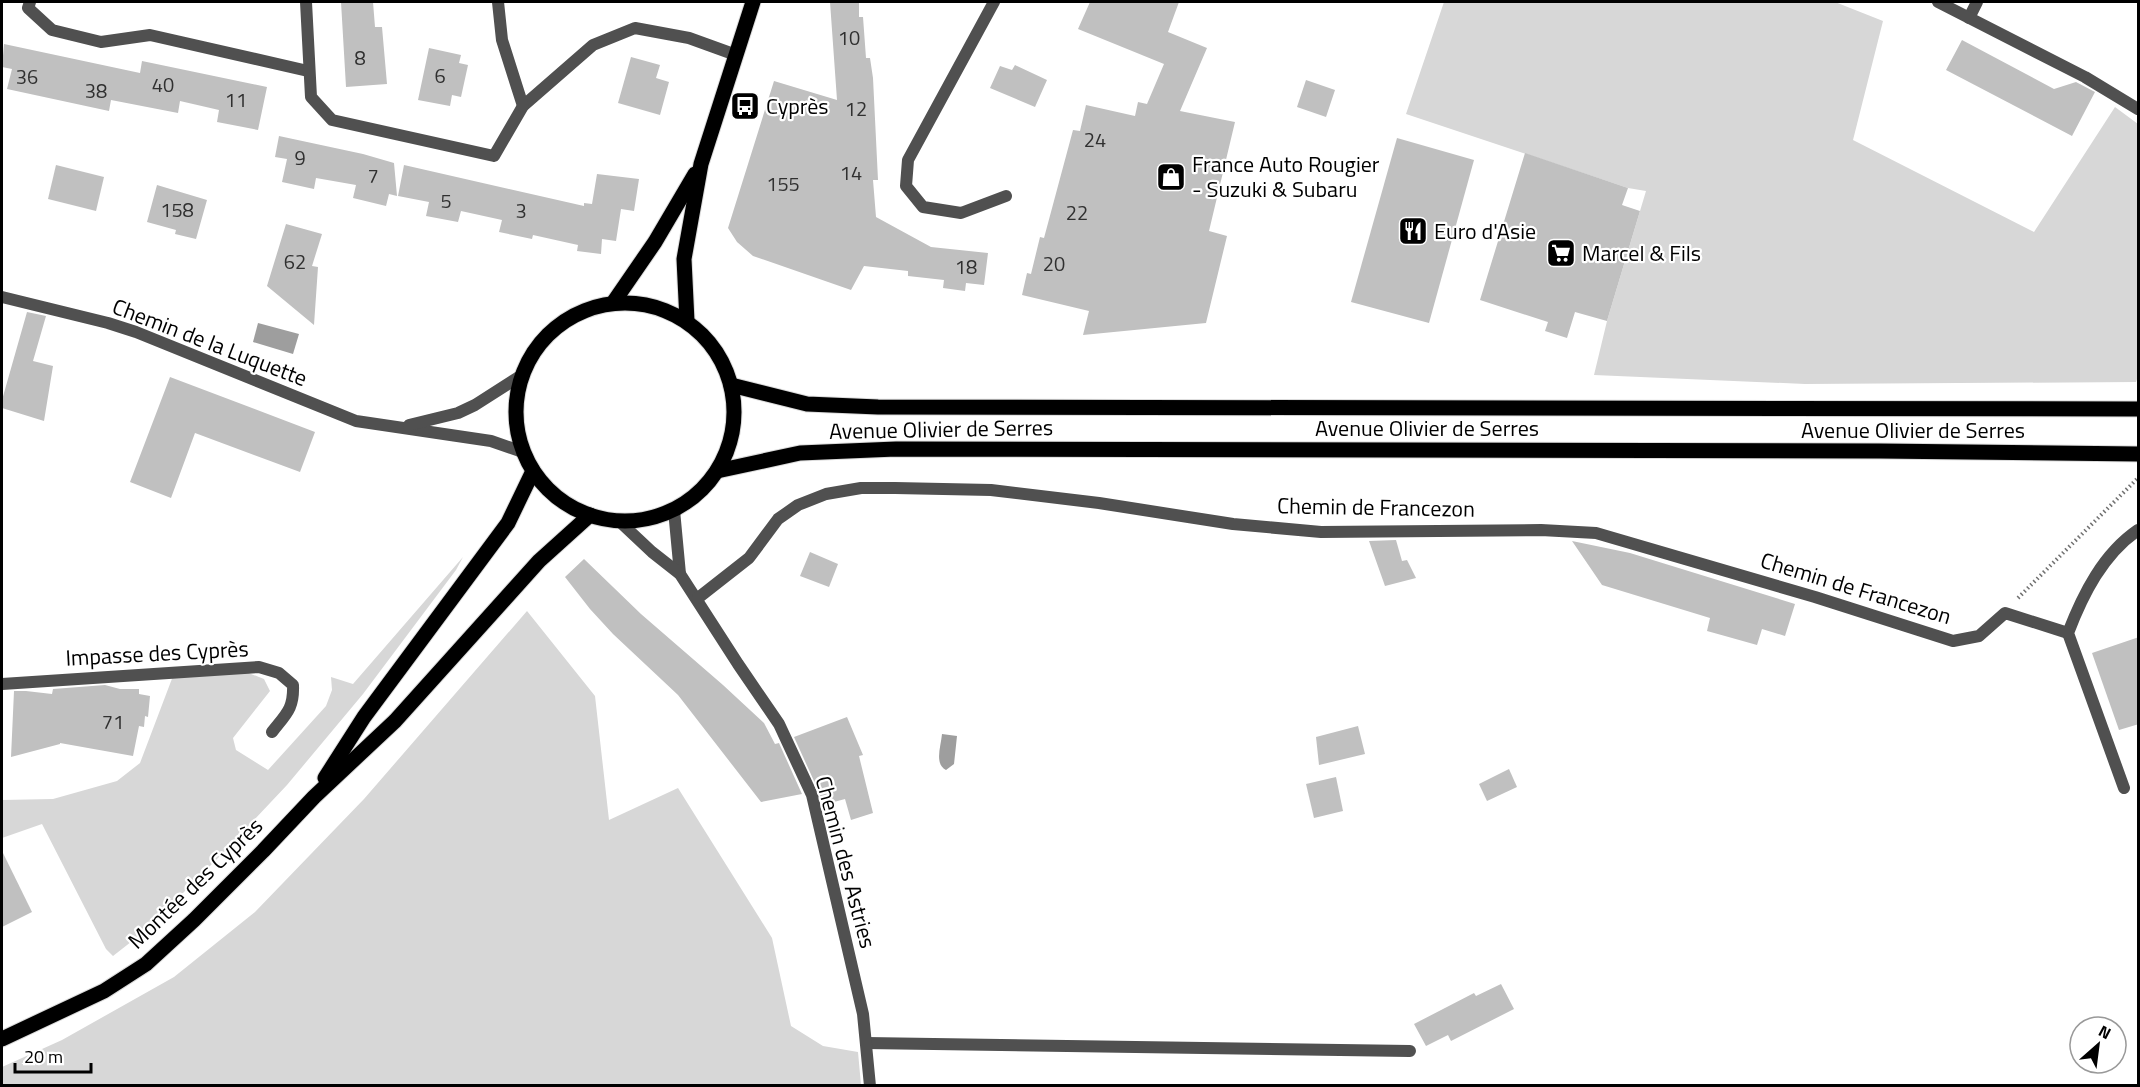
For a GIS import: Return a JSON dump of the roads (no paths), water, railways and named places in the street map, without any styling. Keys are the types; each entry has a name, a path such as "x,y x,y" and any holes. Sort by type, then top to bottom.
{"main road":[{"path":"687,321 684,259 701,164 753,2"},
{"path":"613,303 655,242 701,164"},
{"path":"613,303 639,303 663,309 687,321 706,339 722,360 731,385 734,415 730,444 717,471 698,493 674,510 647,519 619,520 590,515 558,498 533,471 523,452 516,418 516,400 522,375 536,348 557,326 583,310 613,303"},
{"name":"Avenue Olivier de Serres","path":"731,385 807,404 878,407 2139,409"},
{"name":"Avenue Olivier de Serres","path":"717,471 800,453 896,449 1845,451 2139,454"},
{"name":"Montée des Cyprès","path":"314,796 364,717 508,523 533,471"},
{"name":"Montée des Cyprès","path":"2,1039 104,991 146,964 263,851 314,796 395,721 539,561 590,515"}],"street":[{"path":"30,2 28,8 52,30 100,42 150,34 308,71"},
{"path":"306,2 311,97 332,120 494,156 523,106 593,45 635,28 689,38 736,55"},
{"path":"498,2 502,40 523,106"},
{"path":"994,2 908,160 906,186 923,207 961,213 1006,196"},
{"path":"1938,2 2085,77 2139,109"},
{"path":"1969,18 1977,2"},
{"name":"Chemin de la Luquette","path":"2,297 108,322 356,422 491,441 523,452"},
{"name":"Chemin de la Luquette","path":"402,427 458,413 475,405 522,375"},
{"name":"Chemin de Francezon","path":"698,598 749,558 778,519 798,505 826,494 861,488 991,490 1100,502 1233,524 1321,532 1520,530 1596,532 1953,641 1979,636 2005,613 2068,633"},
{"path":"674,510 680,574"},
{"name":"Chemin des Astries","path":"619,520 652,552 680,574 698,598 738,664 780,724 812,795 863,1014 870,1086"},
{"path":"2124,788 2068,633 2095,574 2128,537 2139,530"},
{"name":"Impasse des Cyprès","path":"2,684 259,667 279,674 293,685 294,700 288,712 272,732"},
{"path":"866,1043 1410,1052"}],"place":[{"name":"Cyprès","path":"745,106"},
{"name":"France Auto Rougier - Suzuki & Subaru","path":"1171,177"},
{"name":"Euro d'Asie","path":"1413,231"},
{"name":"Marcel & Fils","path":"1561,253"}]}
